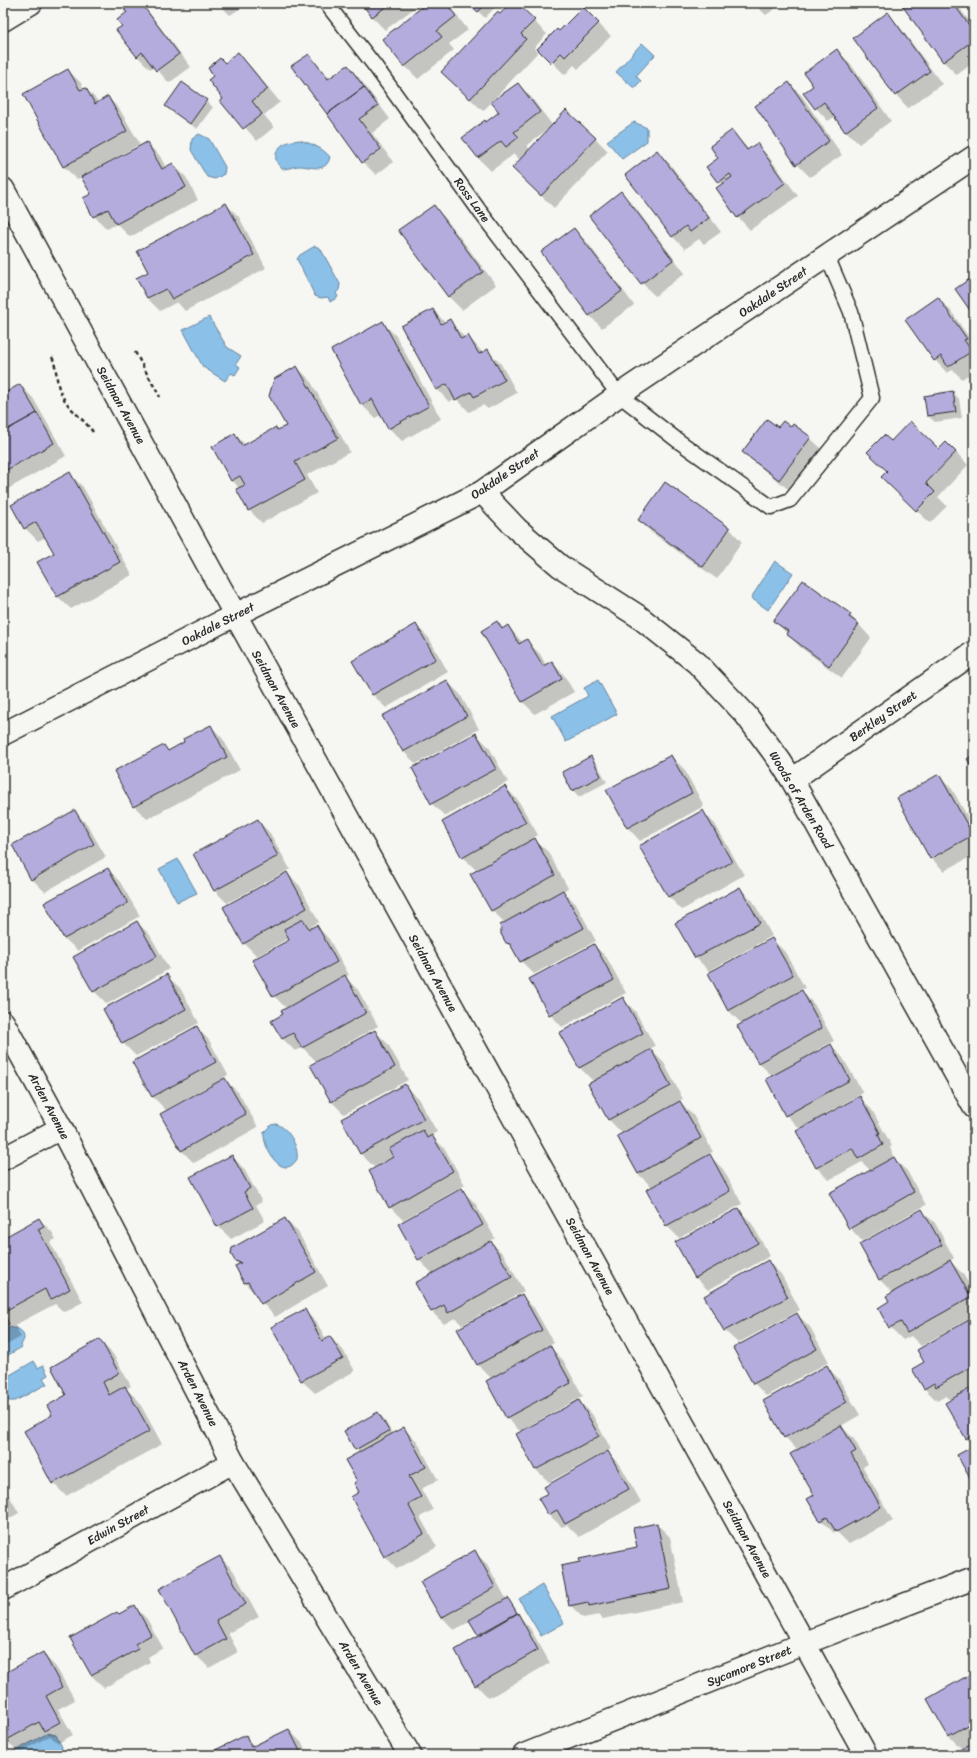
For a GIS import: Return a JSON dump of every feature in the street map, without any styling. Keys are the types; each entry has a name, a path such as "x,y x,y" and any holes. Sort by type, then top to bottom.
{"street":[{"path":"3,20 31,3"},
{"name":"Oakdale Street","path":"3,734 235,615 482,492 619,395 974,157"},
{"name":"Seidman Avenue","path":"3,189 235,615 866,1755"},
{"name":"Woods of Arden Road","path":"482,492 516,529 560,566 638,616 697,663 746,715 792,780 974,1107"},
{"name":"Berkley Street","path":"792,780 974,652"},
{"name":"Arden Avenue","path":"3,1022 61,1128 233,1462 410,1755"},
{"path":"3,1159 61,1128"},
{"name":"Edwin Street","path":"3,1589 233,1462"},
{"name":"Sycamore Street","path":"524,1755 805,1643 974,1578"}],"lane":[{"name":"Ross Lane","path":"326,3 375,66 481,213 619,395 676,440 771,506 790,500 872,398 851,312 827,256"}],"path":[{"path":"135,352 160,397"},
{"path":"52,357 56,365 60,393 67,404 84,420 93,432"}],"water":[{"path":"642,43 655,55 636,76 641,81 634,88 616,72"},
{"path":"634,122 647,128 647,141 622,159 607,141"},
{"path":"199,134 209,139 225,167 224,174 215,179 207,177 191,150 192,139"},
{"path":"299,140 316,146 330,157 325,166 318,168 297,166 283,169 279,166 276,155 279,148 287,142"},
{"path":"315,246 320,248 340,284 339,290 336,293 338,297 330,302 328,297 321,298 315,296 297,259 300,255"},
{"path":"209,317 227,347 241,356 236,364 240,367 235,375 231,373 225,381 203,367 183,330"},
{"path":"775,561 793,573 768,610 751,598"},
{"path":"598,680 617,714 566,742 552,716 588,696 584,688"},
{"path":"178,859 197,893 177,902 159,869"},
{"path":"276,1124 285,1129 292,1138 296,1149 297,1159 291,1165 286,1167 280,1165 274,1160 266,1146 264,1138 264,1132 271,1125"},
{"path":"11,1327 19,1329 22,1332 24,1339 21,1345 22,1347 3,1358 3,1331"},
{"path":"34,1361 38,1368 43,1365 48,1375 43,1378 47,1384 15,1401 9,1401 3,1398 3,1379"},
{"path":"542,1585 564,1623 541,1636 519,1599"},
{"path":"48,1733 56,1735 62,1747 60,1755 13,1755 15,1751"}],"building":[{"path":"133,3 139,3 143,8 144,7 179,54 156,71 142,52 137,57 116,30 122,26 117,20 127,12 124,10"},
{"path":"361,3 391,3 372,17"},
{"path":"427,3 446,3 456,16 437,31 442,37 404,67 382,39"},
{"path":"468,3 487,3 478,12"},
{"path":"510,3 517,3 535,20 521,34 526,39 470,99 441,72 497,12 500,14"},
{"path":"953,3 974,32 974,40 943,62 901,4"},
{"path":"583,7 599,23 565,57 561,53 551,63 537,49 557,29 559,31"},
{"path":"888,12 930,71 895,96 853,38"},
{"path":"837,49 878,108 845,132 824,102 815,109 803,93 813,86 804,73"},
{"path":"238,52 268,89 252,101 262,114 243,129 220,101 223,99 208,80 213,76 208,68 220,58 225,63"},
{"path":"309,54 328,79 348,65 364,87 327,114 291,66"},
{"path":"68,69 80,90 86,88 95,104 108,96 127,131 63,167 23,94"},
{"path":"182,82 207,100 190,124 165,106"},
{"path":"789,82 829,141 796,165 755,106"},
{"path":"518,83 540,112 514,132 519,137 506,147 501,141 478,158 462,138 485,120 486,122 499,112 491,102"},
{"path":"364,87 378,106 359,119 381,149 362,163 327,114"},
{"path":"566,110 596,138 541,196 512,168"},
{"path":"732,130 747,150 757,143 785,183 737,218 716,188 732,177 730,174 718,183 706,167 718,158 710,146"},
{"path":"147,142 162,169 173,163 186,187 116,224 108,209 93,217 83,198 91,194 81,177"},
{"path":"657,150 709,218 690,232 686,226 672,237 625,175"},
{"path":"621,191 673,260 641,284 589,216"},
{"path":"226,203 254,255 172,299 166,289 147,298 136,278 148,272 137,251"},
{"path":"434,205 483,272 448,297 398,230"},
{"path":"574,228 622,291 589,316 541,252"},
{"path":"974,276 974,316 955,289"},
{"path":"938,297 967,339 964,340 972,351 948,367 941,356 934,361 905,320"},
{"path":"433,309 441,324 450,319 461,339 468,335 479,354 488,349 505,380 474,397 471,392 455,400 447,384 436,390 401,326"},
{"path":"383,321 429,406 388,429 372,399 361,405 331,350"},
{"path":"297,366 338,438 295,462 305,480 248,511 236,489 245,485 240,476 231,481 212,447 235,433 242,446 276,427 277,430 286,426 269,396 274,379"},
{"path":"20,384 37,413 3,432 3,394"},
{"path":"953,391 956,412 927,416 924,396"},
{"path":"37,413 54,443 3,472 3,432"},
{"path":"767,419 778,427 783,421 791,427 793,424 811,437 779,480 742,452"},
{"path":"910,421 939,449 946,442 956,452 926,483 935,492 916,511 881,477 887,471 867,452 884,435 891,441"},
{"path":"70,472 120,562 57,597 37,562 54,553 36,522 24,529 11,505"},
{"path":"665,482 730,528 703,567 638,520"},
{"path":"803,580 851,614 849,617 859,624 829,666 786,634 788,631 773,621"},
{"path":"497,621 502,629 508,625 519,644 527,639 543,666 552,661 562,679 522,702 481,631"},
{"path":"416,624 436,659 372,695 352,661"},
{"path":"447,680 467,716 403,752 382,716"},
{"path":"211,725 227,757 133,807 114,771 164,745 168,751 184,742 183,739"},
{"path":"476,733 496,769 431,804 412,768"},
{"path":"974,754 974,770 967,759"},
{"path":"671,755 692,793 627,828 606,790"},
{"path":"591,756 601,776 572,791 562,772"},
{"path":"939,774 973,835 930,859 897,798"},
{"path":"505,786 526,822 462,858 442,822"},
{"path":"75,810 94,844 31,880 12,845"},
{"path":"703,810 732,862 668,897 639,846"},
{"path":"258,819 278,856 214,891 193,854"},
{"path":"535,838 555,875 491,911 470,874"},
{"path":"108,868 128,903 64,939 44,903"},
{"path":"287,872 307,908 243,944 223,907"},
{"path":"740,887 760,923 695,958 675,923"},
{"path":"563,890 584,928 520,962 510,944 506,943 501,934 500,925"},
{"path":"303,919 309,929 317,925 337,962 273,997 252,960 289,940 284,929"},
{"path":"137,921 157,956 93,992 73,957"},
{"path":"772,938 793,975 728,1011 708,973"},
{"path":"594,944 614,980 549,1015 529,979"},
{"path":"167,974 186,1009 122,1044 103,1009"},
{"path":"345,975 366,1013 302,1048 293,1033 282,1039 271,1021 283,1014 281,1011"},
{"path":"802,990 822,1028 758,1063 737,1026"},
{"path":"623,997 643,1033 579,1068 559,1033"},
{"path":"197,1026 216,1062 152,1097 132,1062"},
{"path":"375,1030 395,1067 331,1102 310,1065"},
{"path":"831,1044 850,1080 785,1116 766,1079"},
{"path":"651,1049 671,1086 608,1120 588,1084"},
{"path":"225,1078 246,1114 181,1151 160,1114"},
{"path":"405,1084 424,1119 360,1154 341,1119"},
{"path":"860,1096 880,1133 878,1134 883,1145 858,1159 852,1148 816,1168 796,1131"},
{"path":"680,1101 701,1138 638,1174 617,1136"},
{"path":"423,1130 427,1138 432,1135 453,1171 389,1208 369,1171 393,1157 389,1149"},
{"path":"710,1154 730,1191 666,1226 646,1190"},
{"path":"232,1155 250,1188 244,1192 253,1208 217,1227 190,1177"},
{"path":"894,1157 914,1192 849,1229 829,1193"},
{"path":"462,1188 483,1225 418,1260 398,1224"},
{"path":"739,1208 758,1243 695,1278 675,1242"},
{"path":"922,1209 942,1245 879,1280 859,1244"},
{"path":"39,1218 44,1226 38,1229 70,1289 50,1300 45,1289 3,1312 3,1238"},
{"path":"285,1218 316,1272 261,1304 248,1282 244,1283 235,1266 241,1263 235,1261 231,1254 232,1248"},
{"path":"491,1241 512,1277 448,1313 444,1305 431,1312 415,1283"},
{"path":"768,1260 788,1297 724,1331 704,1296"},
{"path":"950,1260 971,1297 907,1333 901,1322 889,1328 878,1308 889,1301 886,1296"},
{"path":"522,1294 542,1330 477,1365 457,1329"},
{"path":"305,1309 322,1341 330,1336 343,1358 301,1381 271,1327"},
{"path":"3,1312 9,1324 3,1327"},
{"path":"797,1313 817,1349 753,1384 733,1348"},
{"path":"974,1317 974,1365 936,1387 934,1383 924,1389 912,1369 924,1362 917,1350"},
{"path":"100,1339 119,1373 103,1382 109,1395 125,1386 150,1431 52,1484 24,1431 52,1415 47,1406 66,1395 51,1367"},
{"path":"550,1345 571,1383 506,1418 486,1381"},
{"path":"827,1365 847,1402 784,1438 763,1401"},
{"path":"974,1386 974,1434 966,1439 945,1403"},
{"path":"579,1400 599,1436 535,1470 516,1434"},
{"path":"378,1412 389,1431 355,1450 344,1431"},
{"path":"841,1425 856,1451 851,1454 881,1507 836,1532 827,1517 820,1521 807,1499 814,1495 790,1454"},
{"path":"404,1427 426,1467 409,1476 421,1497 408,1504 424,1534 384,1557 351,1497 359,1492 354,1483 357,1481 345,1460"},
{"path":"974,1441 974,1480 972,1482 957,1455 972,1447 970,1443"},
{"path":"608,1451 629,1489 565,1524 557,1510 548,1515 538,1498 548,1493 544,1487"},
{"path":"3,1494 7,1500 3,1502"},
{"path":"657,1523 671,1589 589,1606 588,1602 569,1606 561,1566 580,1562 579,1559 637,1547 633,1528"},
{"path":"475,1550 495,1587 441,1618 420,1582"},
{"path":"220,1556 246,1604 216,1620 226,1639 195,1656 159,1589"},
{"path":"508,1598 517,1613 478,1635 469,1620"},
{"path":"135,1605 151,1635 135,1644 138,1649 91,1675 70,1638 117,1612 119,1614"},
{"path":"518,1613 538,1650 475,1686 455,1650"},
{"path":"43,1652 62,1687 46,1696 60,1722 44,1731 39,1722 5,1741 3,1736 3,1674"},
{"path":"974,1672 974,1722 948,1736 927,1699"},
{"path":"289,1729 302,1755 212,1755 211,1752 246,1735 251,1747"},
{"path":"974,1742 974,1755 957,1755 956,1752"},
{"path":"774,1751 776,1755 766,1755"}]}
